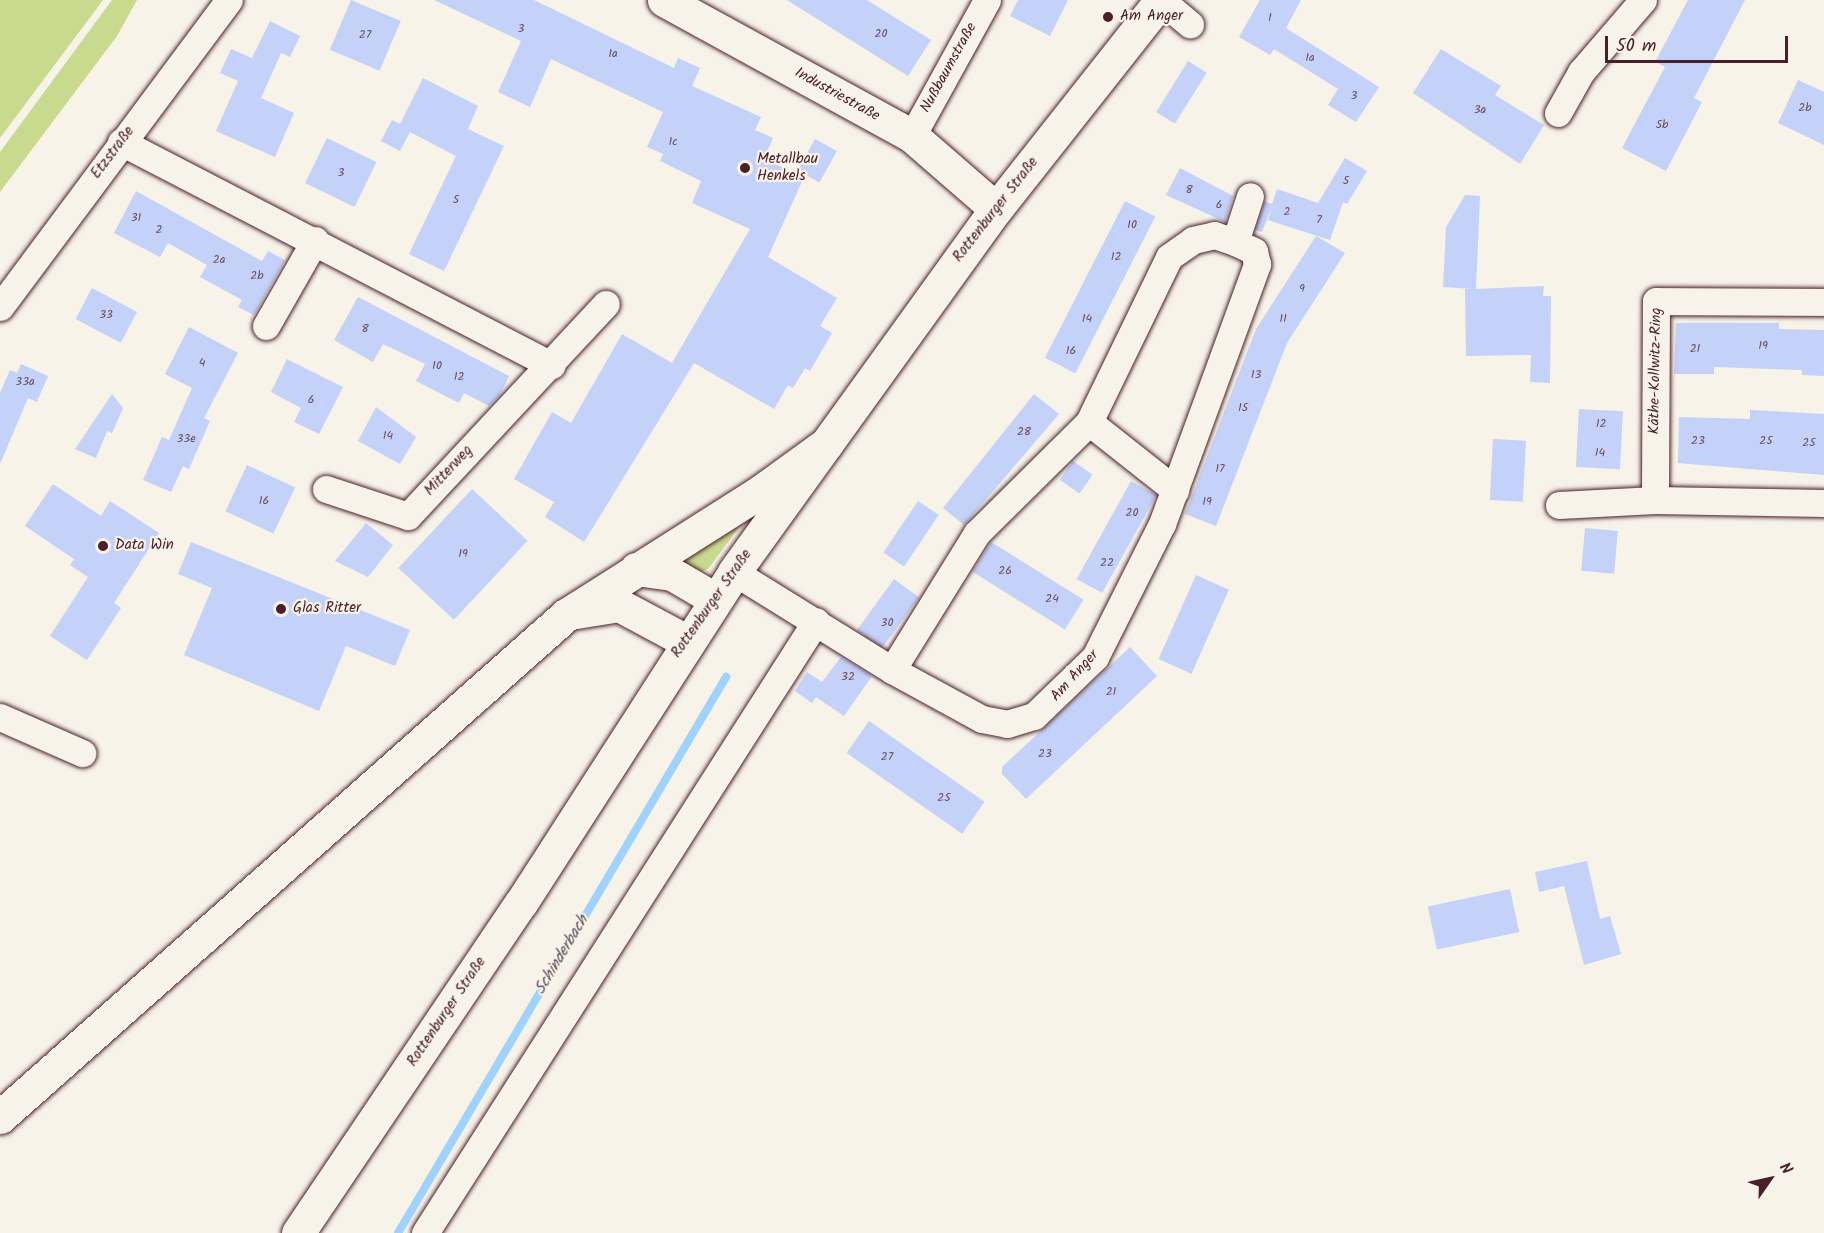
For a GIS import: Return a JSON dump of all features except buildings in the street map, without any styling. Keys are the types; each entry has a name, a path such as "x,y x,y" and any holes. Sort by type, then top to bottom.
{"main road":[{"name":"Industriestraße","path":"664,0 912,136 996,209"},
{"name":"Rottenburger Straße","path":"298,1233 521,903 686,641 715,599 996,209 1161,0"},
{"path":"0,1117 566,615 826,444"},
{"path":"636,569 672,574 715,599"},
{"path":"566,615 619,605 686,641"}],"street":[{"name":"Etzstraße","path":"0,307 229,0"},
{"name":"Nußbaumstraße","path":"912,136 987,0"},
{"path":"1161,0 1190,24"},
{"path":"1558,113 1581,72 1643,0"},
{"path":"121,142 315,240 552,365"},
{"path":"1235,242 1250,196"},
{"name":"Am Anger","path":"734,572 892,670 982,718 1007,724 1034,716 1095,657 1175,490 1257,264 1254,251 1214,235 1192,240 1169,257 1089,422 977,533 892,670"},
{"path":"266,326 315,240"},
{"name":"Käthe-Kollwitz-Ring","path":"1655,500 1656,301 1824,302"},
{"name":"Mitterweg","path":"326,489 408,516 552,365 606,304"},
{"path":"1089,422 1175,490"},
{"path":"1559,505 1655,500 1824,503"},
{"path":"425,1233 816,621"},
{"path":"0,717 82,753"}],"green space":[{"path":"0,0 103,0 0,138"},
{"path":"112,0 137,0 117,36 0,192 0,152"},
{"path":"746,518 708,569 700,572 680,561"}],"waterway":[{"name":"Schinderbach","path":"398,1233 726,677"}],"place":[{"name":"Am Anger","path":"1108,17"},
{"name":"Metallbau Henkels","path":"745,168"},
{"name":"Data Win","path":"103,546"},
{"name":"Glas Ritter","path":"281,609"}]}
